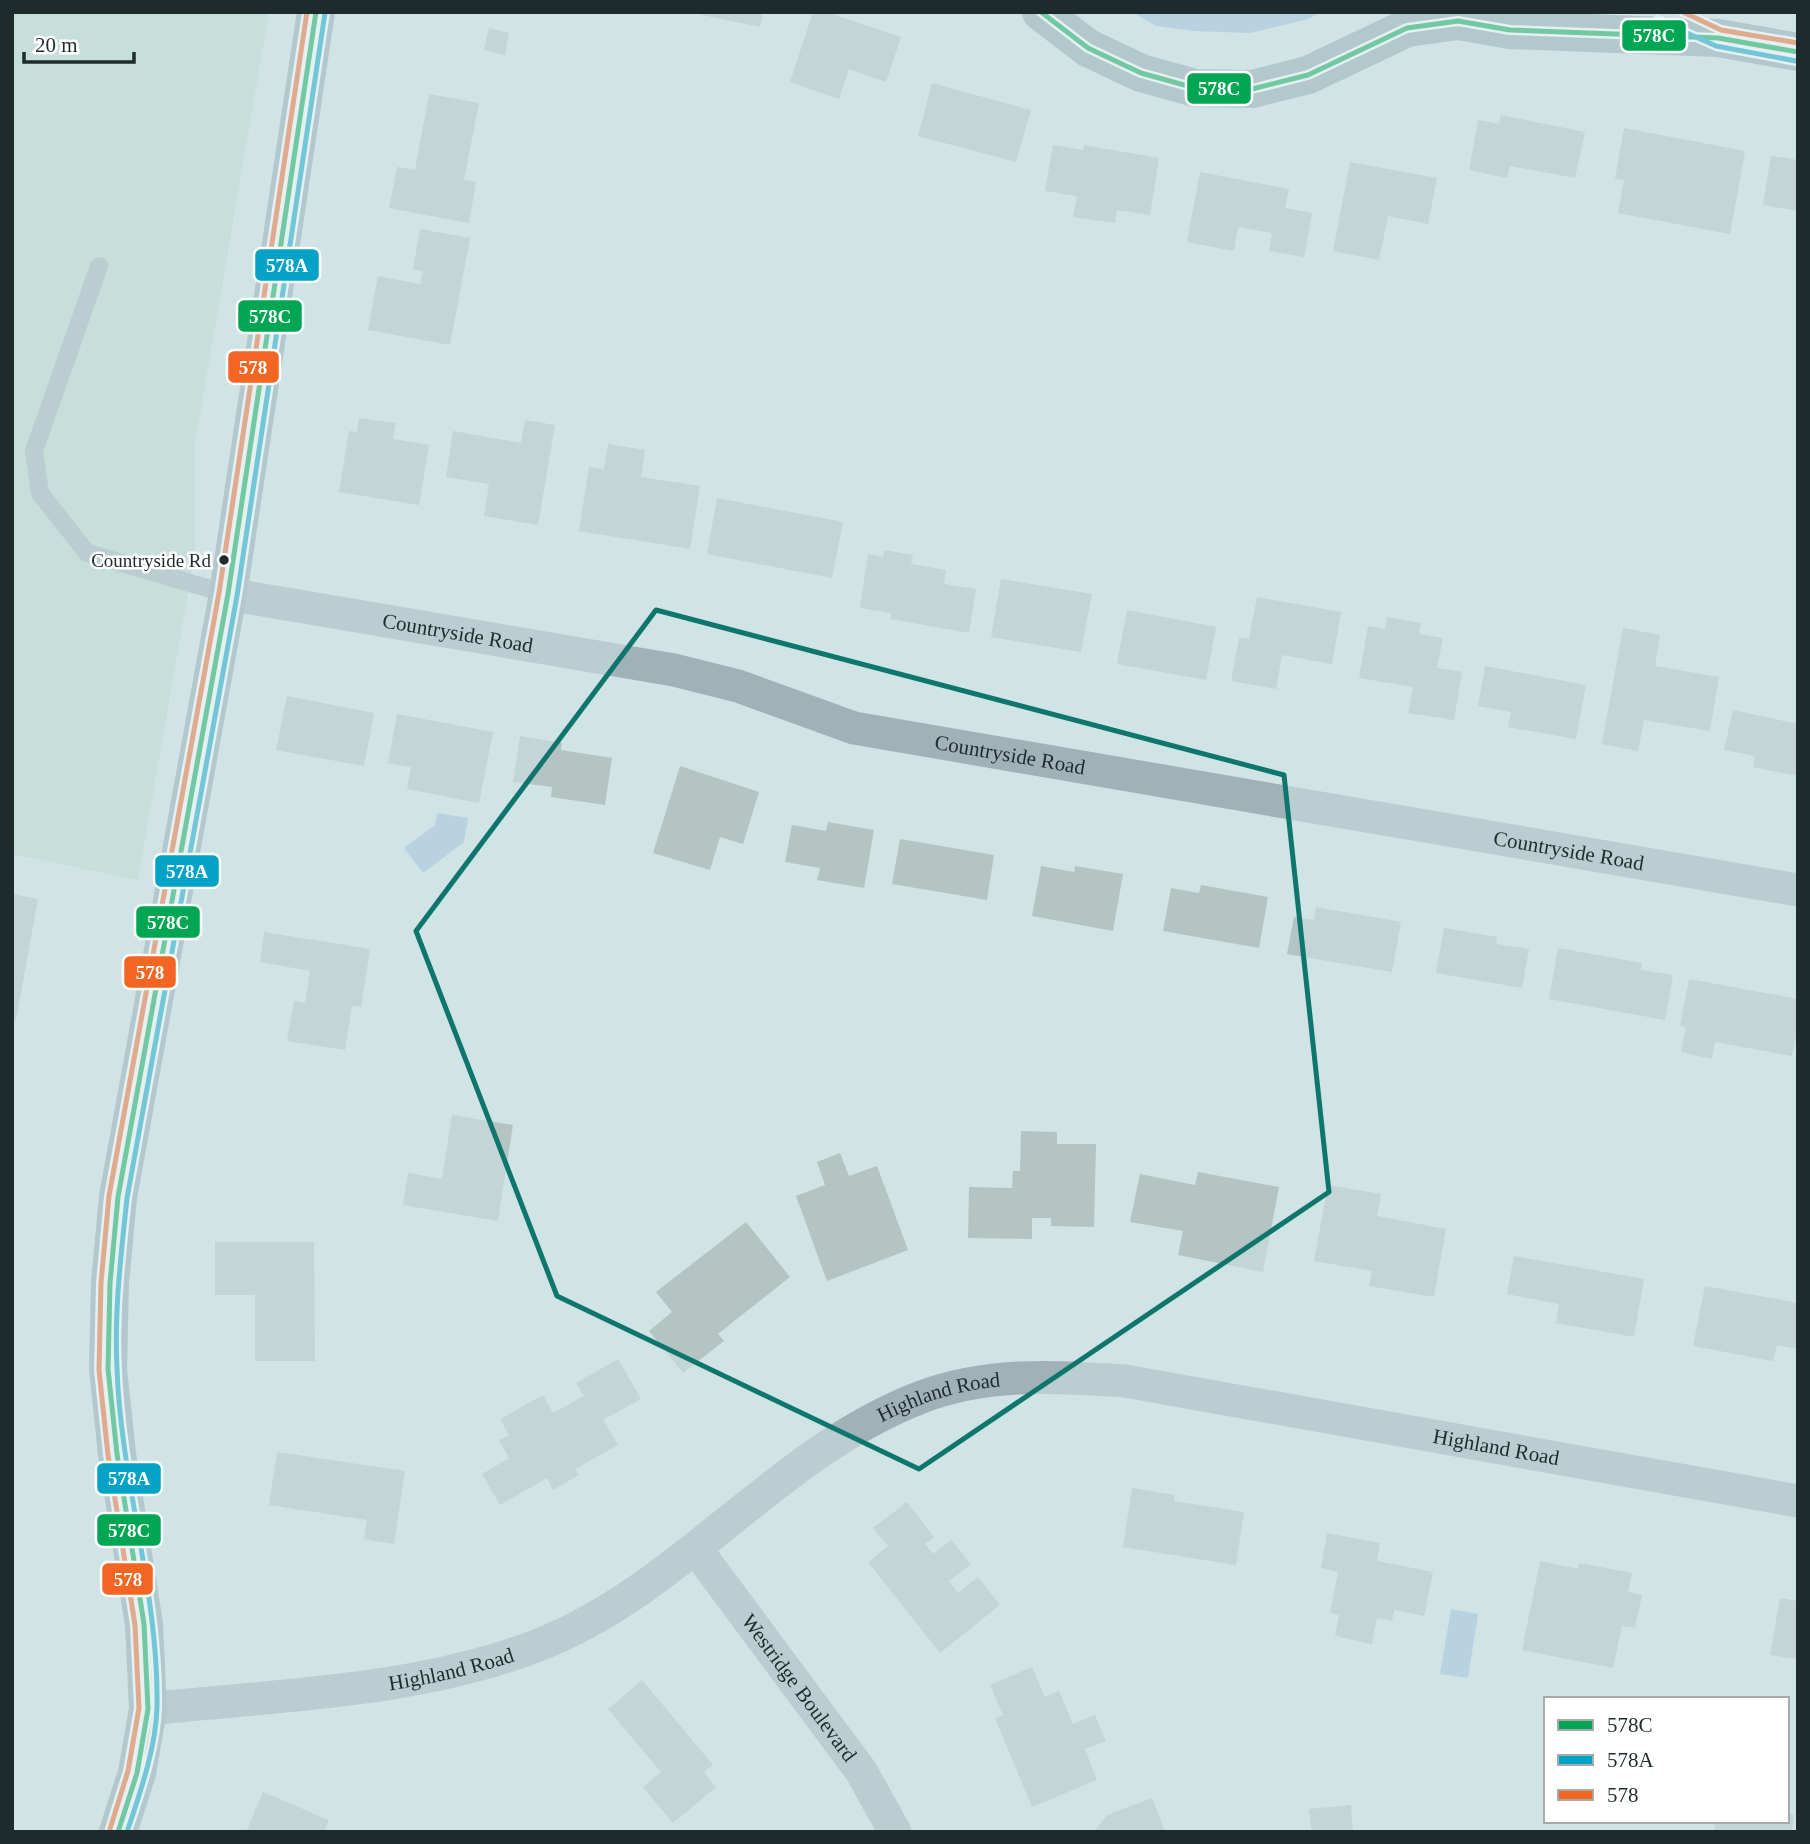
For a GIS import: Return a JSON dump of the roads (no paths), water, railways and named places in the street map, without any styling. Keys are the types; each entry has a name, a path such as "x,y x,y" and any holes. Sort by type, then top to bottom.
{"street":[{"path":"118,1832 137,1773 148,1709 144,1623 117,1454 108,1369 110,1283 118,1197 228,594 316,12"},
{"path":"1041,12 1088,47 1141,74 1195,88 1252,89 1308,75 1407,28 1460,17 1510,30 1718,38 1798,52"},
{"path":"1661,12 1718,38"},
{"name":"Countryside Road","path":"228,594 674,670 738,686 854,728 1798,890"},
{"name":"Highland Road","path":"148,1709 367,1686 457,1671 542,1644 623,1602 696,1549 801,1466 858,1426 920,1397 987,1380 1055,1376 1125,1381 1798,1501"},
{"name":"Westridge Boulevard","path":"696,1549 861,1771 895,1832"}],"lane":[{"path":"99,266 34,451 40,493 87,552 228,594"}],"water":[{"path":"1132,12 1322,12 1308,19 1251,33 1193,31 1156,26"},
{"path":"437,813 468,818 464,842 423,873 404,848 435,825"},
{"path":"1451,1609 1478,1614 1468,1678 1440,1674"}],"place":[{"name":"Countryside Rd","path":"224,560"}]}
